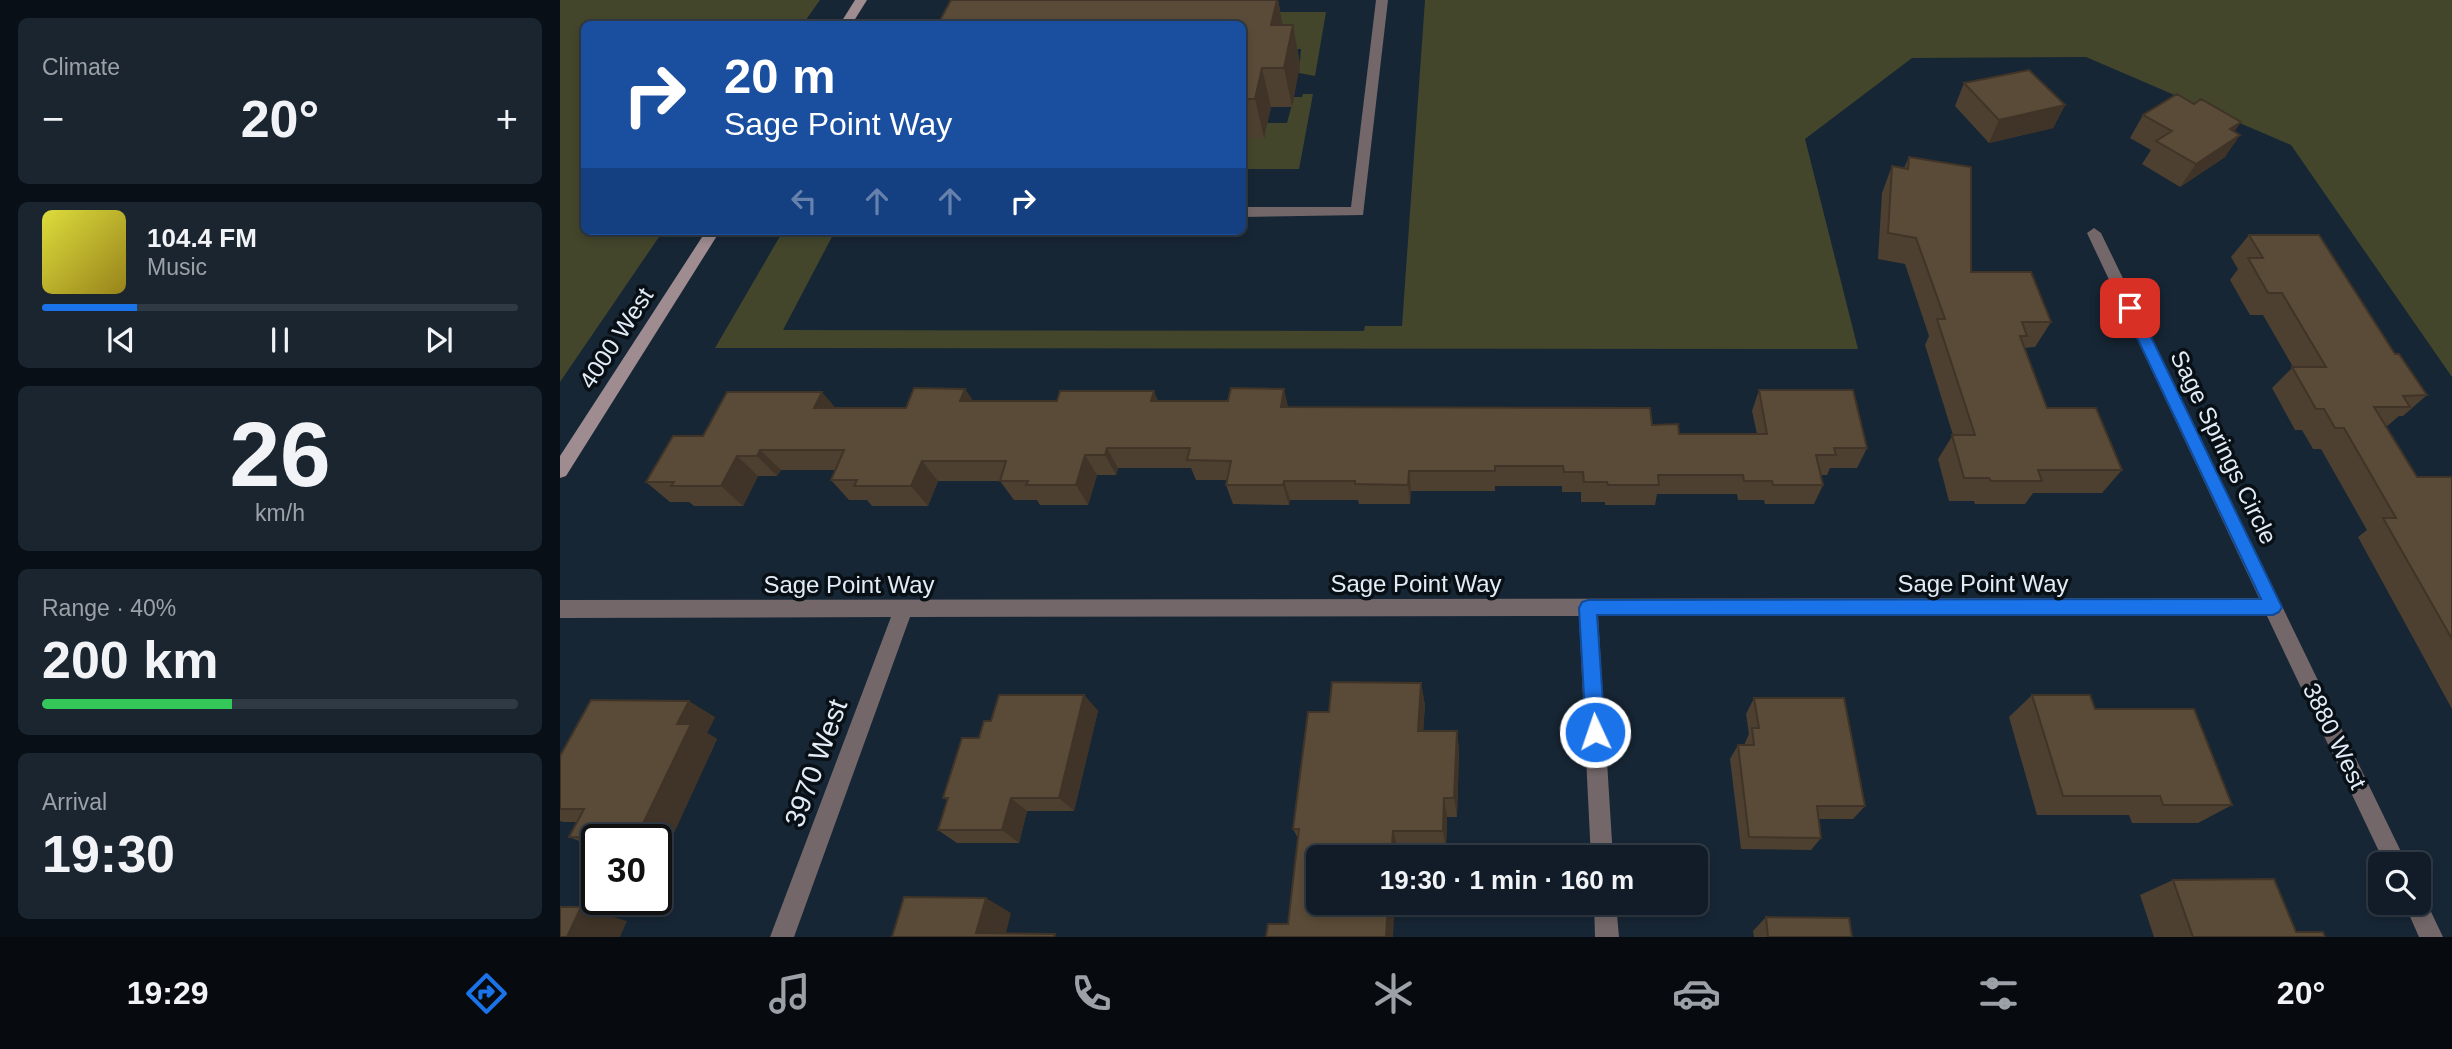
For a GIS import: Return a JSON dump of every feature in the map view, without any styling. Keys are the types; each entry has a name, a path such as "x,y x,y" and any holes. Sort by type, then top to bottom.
{"main road":[{"path":"848,21 861,0"},
{"name":"4000 West","path":"560,471 710,235"}],"street":[{"path":"1246,212 1357,212 1382,0"},
{"name":"Sage Springs Circle","path":"2094,233 2273,607"},
{"name":"Sage Point Way","path":"560,609 2273,607"},
{"name":"3880 West","path":"2273,607 2390,852"},
{"name":"3970 West","path":"782,937 904,608"},
{"path":"1588,608 1601,845"},
{"path":"1605,915 1606,937"},
{"path":"2421,915 2431,937"}],"green space":[{"path":"560,0 820,0 805,21 581,21 581,235 660,235 560,382"},
{"path":"1425,0 2452,0 2452,377 2291,145 2086,57 1912,58 1805,139 1858,349 715,348 781,235 833,235 783,330 1364,331 1365,326 1402,326"},
{"path":"1168,12 1326,12 1315,76 1299,73 1301,49 1282,49 1246,26 1246,21 1165,21"},
{"path":"1303,94 1313,94 1299,169 1246,169 1246,138 1264,138 1267,123 1287,123 1294,97 1302,97"}],"building":[{"path":"951,0 1277,0 1271,25 1293,25 1284,68 1262,68 1255,99 1246,99 1246,21 940,21"},
{"path":"2029,70 2065,105 1999,120 1964,83"},
{"path":"2177,94 2194,104 2201,99 2241,122 2230,129 2240,135 2196,164 2156,141 2172,131 2143,115"},
{"path":"1909,157 1971,167 1971,272 2031,272 2051,322 2022,322 2027,336 2020,336 2047,408 2096,408 2122,470 2038,470 2042,481 1964,478 1952,435 1975,435 1937,319 1945,319 1916,238 1888,233 1892,166 1908,169"},
{"path":"2249,235 2319,235 2395,354 2399,354 2427,395 2403,396 2410,407 2374,407 2417,477 2452,477 2452,639 2383,518 2396,518 2344,428 2335,428 2324,409 2316,409 2292,367 2326,367 2282,293 2268,293 2248,258 2263,258"},
{"path":"914,388 965,389 960,401 1057,401 1060,391 1154,391 1151,401 1228,401 1231,388 1284,389 1281,407 1650,408 1652,425 1678,424 1679,434 1767,434 1759,390 1853,390 1867,448 1834,448 1836,455 1816,455 1823,485 1773,485 1772,481 1744,481 1743,475 1658,475 1659,485 1608,485 1607,482 1584,482 1583,472 1564,472 1563,466 1495,466 1495,471 1409,471 1408,485 1355,484 1355,481 1284,481 1283,485 1226,485 1231,461 1187,460 1190,448 1107,448 1105,455 1085,455 1076,485 1026,485 1028,481 1000,481 1006,461 922,461 911,486 854,486 857,480 831,480 844,450 760,450 757,456 737,456 721,486 671,486 674,482 646,482 673,436 703,436 727,392 822,392 814,408 906,408"},
{"path":"1332,682 1421,683 1418,731 1457,731 1454,798 1444,798 1443,831 1393,831 1392,845 1306,845 1306,915 1387,915 1386,937 1266,937 1268,924 1288,924 1299,829 1293,829 1308,712 1329,712"},
{"path":"999,695 1084,695 1059,798 1011,798 1002,830 938,830 948,798 943,798 962,738 979,738 984,721 991,721"},
{"path":"2032,695 2090,695 2095,709 2194,709 2232,805 2163,805 2160,796 2063,796"},
{"path":"1754,698 1844,698 1865,806 1817,806 1821,838 1749,837 1738,745 1754,745 1752,728 1759,728"},
{"path":"591,700 689,701 677,724 691,724 643,824 581,824 581,837 569,837 584,809 560,809 560,756"},
{"path":"2274,879 2296,932 2323,932 2325,937 2193,937 2173,880"},
{"path":"904,897 986,898 976,933 1055,934 1054,937 892,937"},
{"path":"560,907 581,907 567,937 560,937"},
{"path":"1766,917 1849,918 1852,937 1768,937"}],"route":[{"path":"1595,732 1588,608 2273,607 2130,308"}]}
